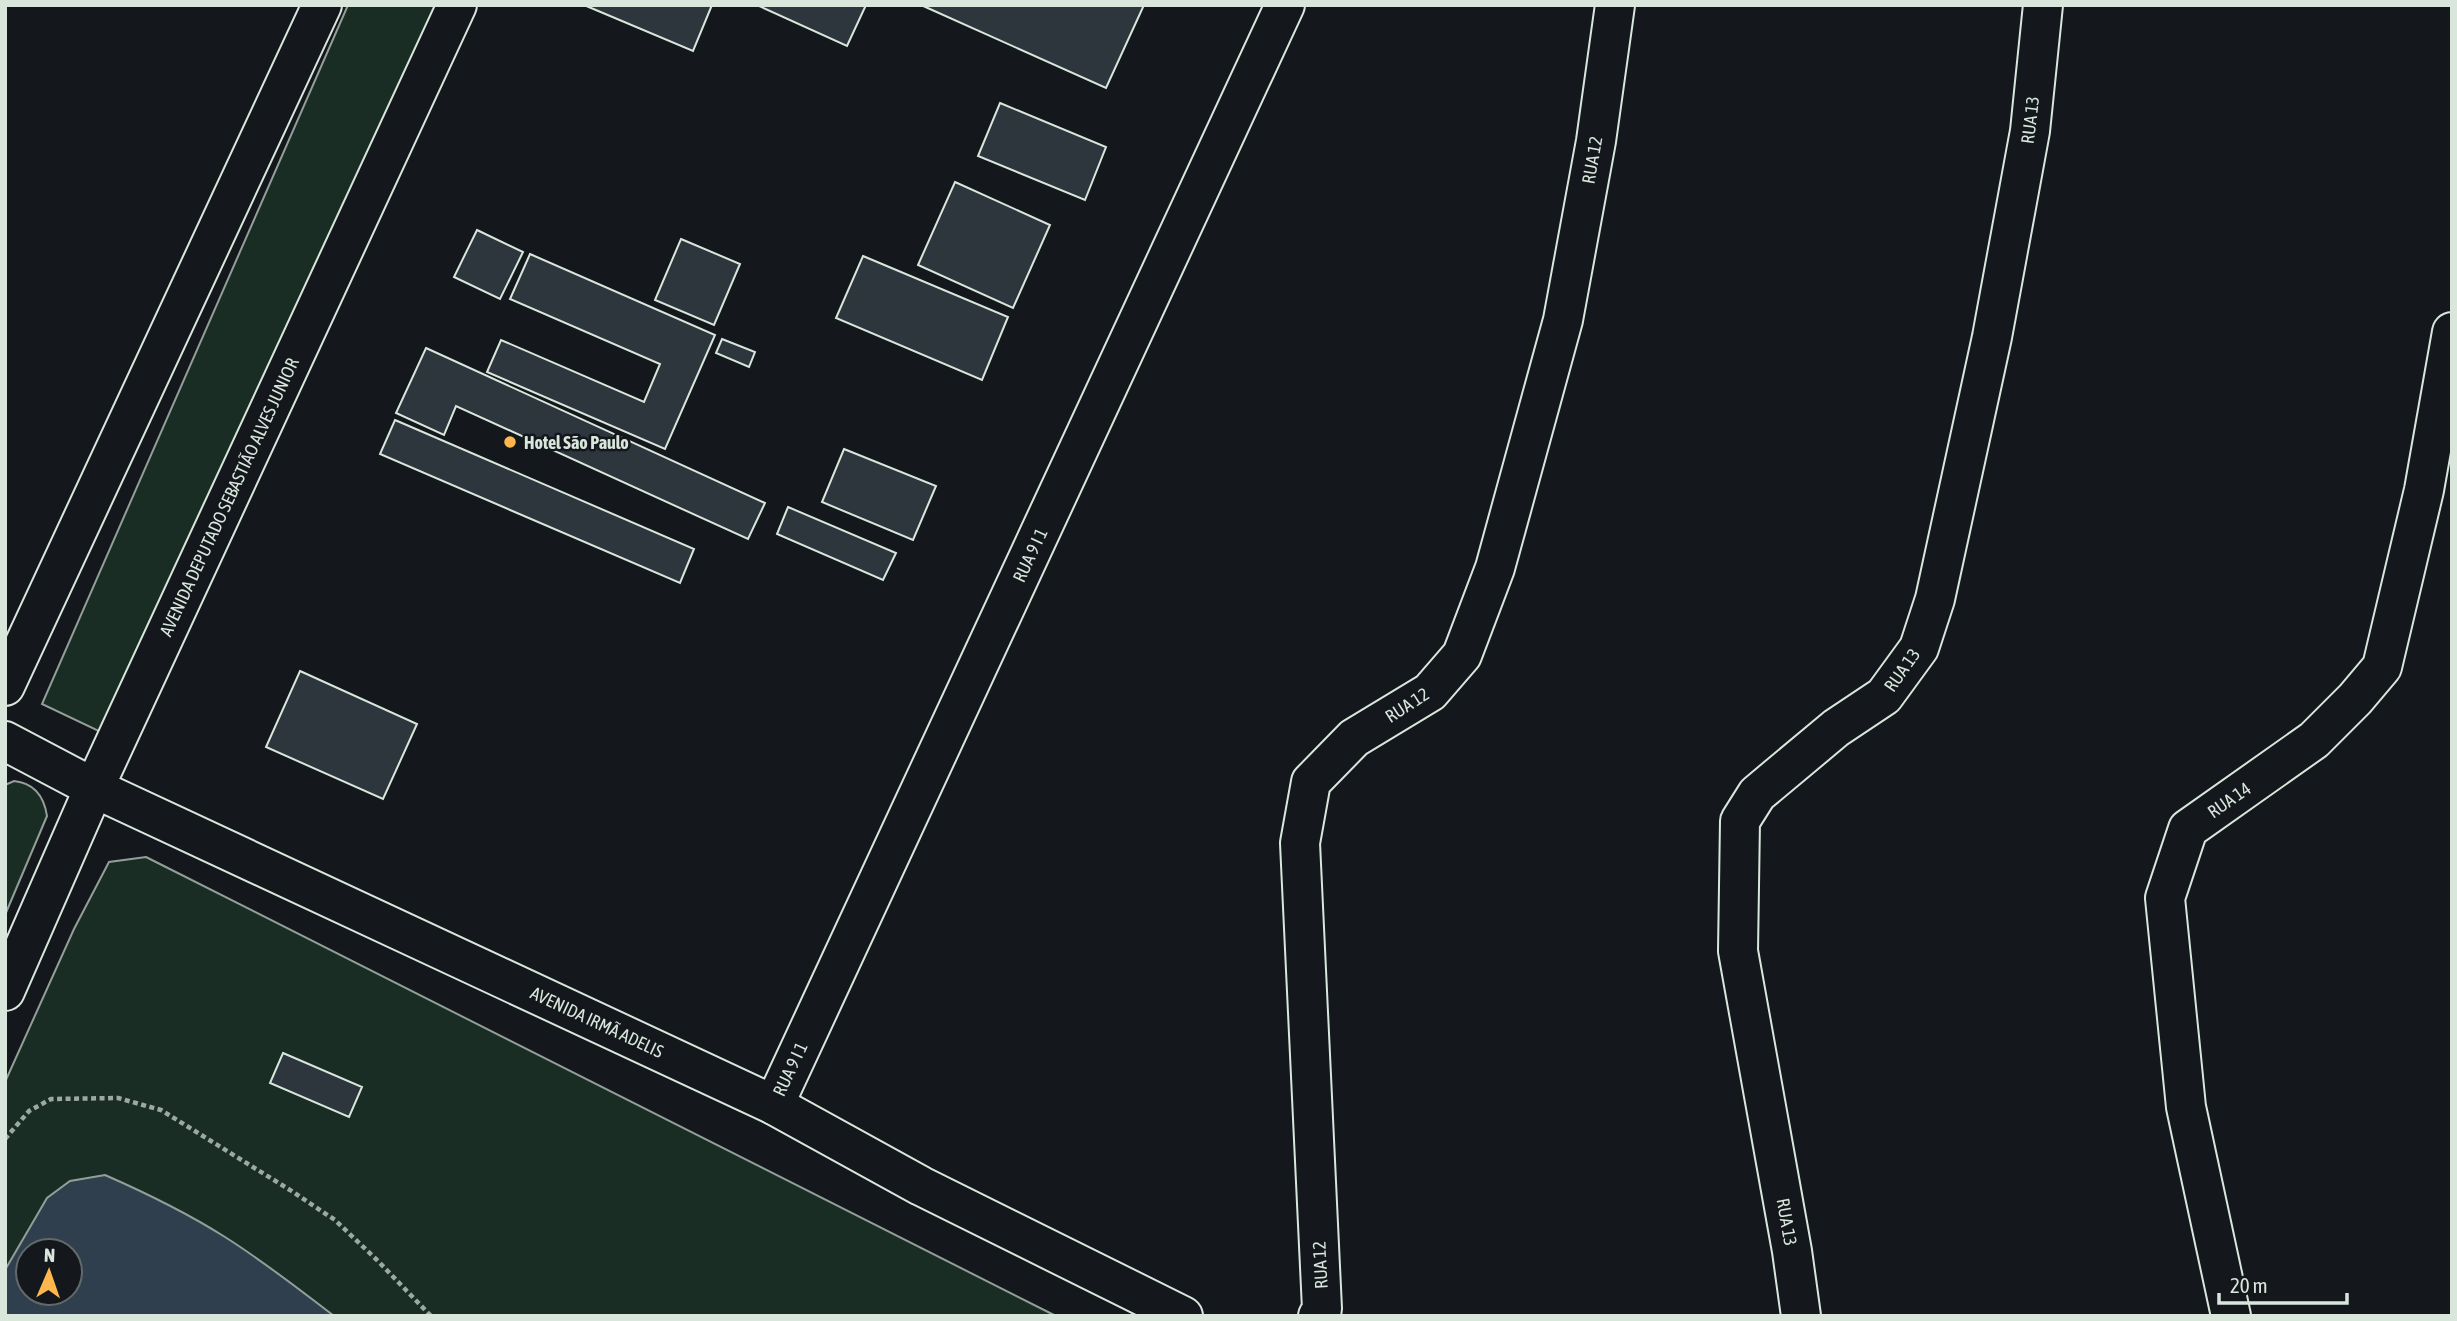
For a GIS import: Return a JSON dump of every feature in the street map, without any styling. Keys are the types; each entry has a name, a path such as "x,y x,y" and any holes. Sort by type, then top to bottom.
{"street":[{"path":"5,686 322,5"},
{"name":"AVENIDA DEPUTADO SEBASTIÃO ALVES JUNIOR","path":"5,990 94,788 457,5"},
{"name":"RUA 9 I 1","path":"774,1105 1285,5"},
{"name":"RUA 12","path":"1318,1316 1322,1309 1300,843 1311,782 1354,738 1430,692 1462,655 1495,568 1563,320 1596,141 1615,5"},
{"name":"RUA 13","path":"1801,1316 1792,1251 1738,951 1740,821 1758,794 1836,728 1884,696 1919,648 1935,600 1992,337 2029,131 2043,5"},
{"name":"RUA 14","path":"2231,1316 2186,1107 2165,898 2188,829 2314,740 2382,667 2424,490 2452,332"},
{"name":"AVENIDA IRMÃ ADELIS","path":"5,741 94,788 774,1105 921,1186 1182,1316"}],"path":[{"path":"6,1137 29,1111 51,1099 118,1098 161,1111 335,1220 377,1259 431,1316"},
{"path":"5,1127 6,1137"}],"green space":[{"path":"348,5 458,5 128,745 42,704"},
{"path":"14,781 21,782 37,792 47,816 5,915 5,785"},
{"path":"146,857 1056,1316 5,1316 5,1082 74,929 109,862"}],"water":[{"path":"105,1175 211,1228 281,1275 334,1316 5,1316 5,1270 14,1255 14,1307 84,1307 84,1237 24,1237 47,1198 70,1181"}],"building":[{"path":"584,5 712,5 693,51"},
{"path":"757,5 866,5 847,46"},
{"path":"921,5 1144,5 1106,88"},
{"path":"1000,103 1106,147 1085,200 978,156"},
{"path":"955,182 1050,225 1013,308 918,265"},
{"path":"477,230 523,252 500,299 454,277"},
{"path":"681,239 740,264 714,325 655,300"},
{"path":"530,254 715,335 665,449 487,372 501,340 644,402 660,364 510,299"},
{"path":"863,256 1008,317 982,380 836,318"},
{"path":"722,339 755,352 749,367 716,353"},
{"path":"426,348 765,503 748,539 456,406 444,435 396,413"},
{"path":"395,420 694,549 680,583 380,454"},
{"path":"844,449 936,486 913,540 822,502"},
{"path":"788,507 896,553 883,580 777,534"},
{"path":"300,671 417,724 383,799 266,747"},
{"path":"283,1053 362,1087 349,1117 270,1083"}],"place":[{"name":"Hotel São Paulo","path":"510,442"}]}
